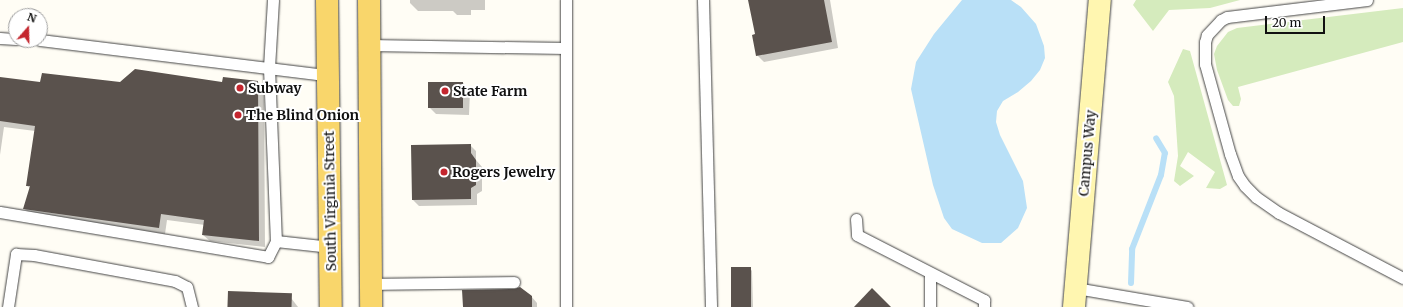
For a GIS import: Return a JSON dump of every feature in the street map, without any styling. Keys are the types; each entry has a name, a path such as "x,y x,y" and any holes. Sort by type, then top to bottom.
{"main road":[{"name":"South Virginia Street","path":"327,0 331,307"},
{"path":"368,0 371,307"}],"street":[{"name":"Campus Way","path":"1075,298 1100,0"}],"lane":[{"path":"0,212 268,257 276,241 269,68 273,0"},
{"path":"566,0 566,307"},
{"path":"703,0 711,307"},
{"path":"1367,0 1227,17 1221,20 1207,35 1205,42 1205,64 1230,154 1238,176 1245,186 1256,197 1279,213 1403,278"},
{"path":"48,41 327,75"},
{"path":"369,45 566,48"},
{"path":"856,219 857,235 984,300 984,307"},
{"path":"276,241 331,247"},
{"path":"8,307 16,254 34,255 175,281 187,287 192,307"},
{"path":"930,273 930,307"},
{"path":"371,284 514,282"},
{"path":"1075,298 1187,307"}],"green space":[{"path":"1136,0 1240,0 1210,8 1169,10 1153,31 1133,5"},
{"path":"1403,8 1403,42 1238,87 1241,99 1239,106 1233,106 1228,100 1217,70 1214,54 1217,46 1228,32 1237,28"},
{"path":"1183,49 1190,51 1227,185 1220,189 1206,188 1215,172 1188,152 1180,166 1194,176 1180,186 1174,181 1178,156 1174,96 1168,82"}],"water":[{"path":"962,0 1011,0 1021,7 1036,24 1044,46 1045,58 1040,70 1031,81 1018,92 1003,101 997,111 996,122 1000,135 1023,181 1027,208 1018,228 1001,243 982,243 952,229 944,218 933,185 911,89 916,62 934,34"}],"building":[{"path":"748,0 824,0 832,42 756,56 752,35 755,34"},
{"path":"135,69 222,82 223,77 258,81 259,241 202,235 204,220 161,214 159,228 23,209 30,186 26,186 35,126 0,121 0,77 40,82 42,73 120,82"},
{"name":"State Farm","path":"428,82 463,82 463,108 428,108"},
{"name":"Rogers Jewelry","path":"471,144 471,153 476,160 476,185 471,188 471,199 412,200 411,145"},
{"path":"731,267 751,267 751,307 731,307"},
{"path":"520,287 532,296 532,307 463,307 462,290 514,289"},
{"path":"872,288 891,307 854,307"},
{"path":"228,291 292,293 291,307 227,307"}],"waterway":[{"path":"1131,283 1132,249 1161,175 1165,153 1156,138"}],"place":[{"name":"Subway","path":"240,88"},
{"name":"State Farm","path":"445,91"},
{"name":"The Blind Onion","path":"238,115"},
{"name":"Rogers Jewelry","path":"444,172"}]}
